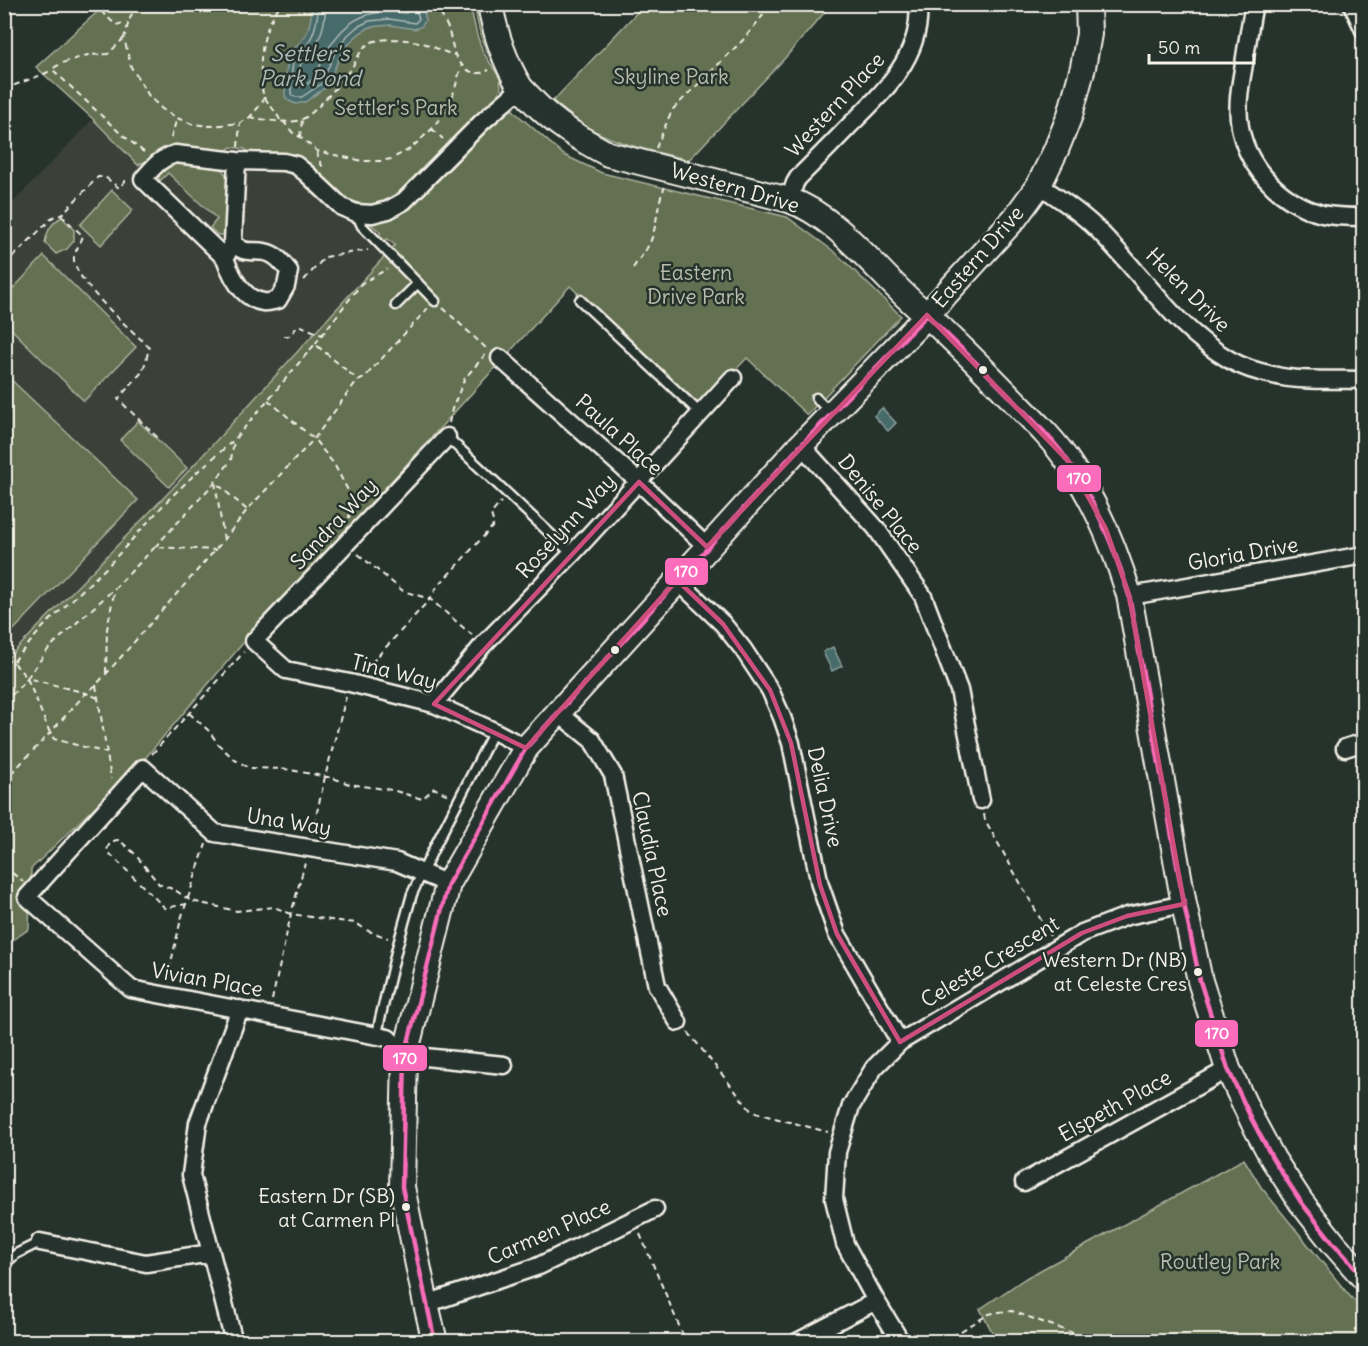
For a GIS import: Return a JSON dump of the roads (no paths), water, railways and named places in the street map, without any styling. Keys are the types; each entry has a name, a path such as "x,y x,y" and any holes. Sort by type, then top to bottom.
{"street":[{"name":"Western Drive","path":"490,4 501,48 521,88 558,124 608,154 789,200 812,210 826,220 927,315 1036,423 1068,461 1106,528 1129,595 1184,904 1200,981 1228,1069 1273,1159 1301,1202 1364,1278"},
{"name":"Western Place","path":"789,200 798,178 887,87 898,72 914,40 918,4"},
{"name":"Eastern Drive","path":"435,1341 402,1187 405,1055 448,884 526,748 801,445 824,406 927,315 1015,218 1039,185 1070,116 1089,34 1088,4"},
{"path":"1254,4 1238,96 1238,118 1246,148 1262,175 1272,186 1297,204 1334,216 1364,217"},
{"path":"1352,4 1364,30"},
{"path":"233,242 239,249 266,252 280,259 289,271 286,286 278,300 264,303 251,298 240,287 225,258 143,179 157,163 175,154 237,161 284,162 296,165 342,207 356,213 372,214 388,210 404,201 482,123 521,88"},
{"path":"225,258 233,242 237,161"},
{"name":"Helen Drive","path":"1039,185 1096,228 1195,335 1231,361 1275,376 1364,380"},
{"name":"Paula Place","path":"500,358 639,482 707,548"},
{"name":"Roselynn Way","path":"434,704 483,645 572,554 733,378"},
{"name":"Sandra Way","path":"254,640 447,437"},
{"name":"Denise Place","path":"801,445 876,528 922,596 959,690 981,800"},
{"name":"Gloria Drive","path":"1129,595 1364,555"},
{"name":"Delia Drive","path":"677,580 723,624 770,690 791,743 820,885 837,934 900,1042"},
{"name":"Tina Way","path":"254,640 286,670 434,704 526,748"},
{"name":"Claudia Place","path":"557,712 592,740 613,776 657,986 678,1022"},
{"path":"1345,748 1364,742"},
{"name":"Una Way","path":"30,894 143,768 215,833 397,862 448,884"},
{"name":"Vivian Place","path":"30,894 131,989 388,1038 405,1055"},
{"name":"Celeste Crescent","path":"901,1341 845,1244 834,1198 837,1152 842,1135 851,1106 874,1068 900,1042 1082,933 1127,916 1184,904"},
{"path":"234,1341 191,1175 198,1123 240,1009"},
{"path":"405,1055 504,1065"},
{"name":"Elspeth Place","path":"1024,1182 1228,1069"},
{"name":"Carmen Place","path":"426,1304 539,1266 655,1209"},
{"path":"40,1242 146,1263 211,1253"},
{"path":"797,1341 876,1301"}],"lane":[{"path":"356,213 362,226 398,263 409,267 418,283 435,300"},
{"path":"396,305 418,283"},
{"path":"580,300 700,413"},
{"path":"447,437 572,554"},
{"path":"377,1036 412,894 494,731"},
{"path":"4,1264 16,1254 40,1242"}],"water":[{"name":"Settler's Park Pond","path":"313,5 420,5 425,14 425,21 422,26 415,29 390,25 370,27 360,33 341,54 326,87 305,102 296,104 285,97 287,65 290,54 307,32"},
{"path":"882,408 896,423 888,431 874,416"},
{"path":"833,647 842,666 832,671 823,652"}],"place":[{"name":"Western Dr (NB) at Celeste Cres","path":"1198,972"},
{"name":"Eastern Dr (SB) at Carmen Pl","path":"406,1207"}],"park label":[{"name":"Skyline Park","path":"671,77"},
{"name":"Settler's Park","path":"396,108"},
{"name":"Eastern Drive Park","path":"696,285"},
{"name":"Routley Park","path":"1220,1262"}]}
